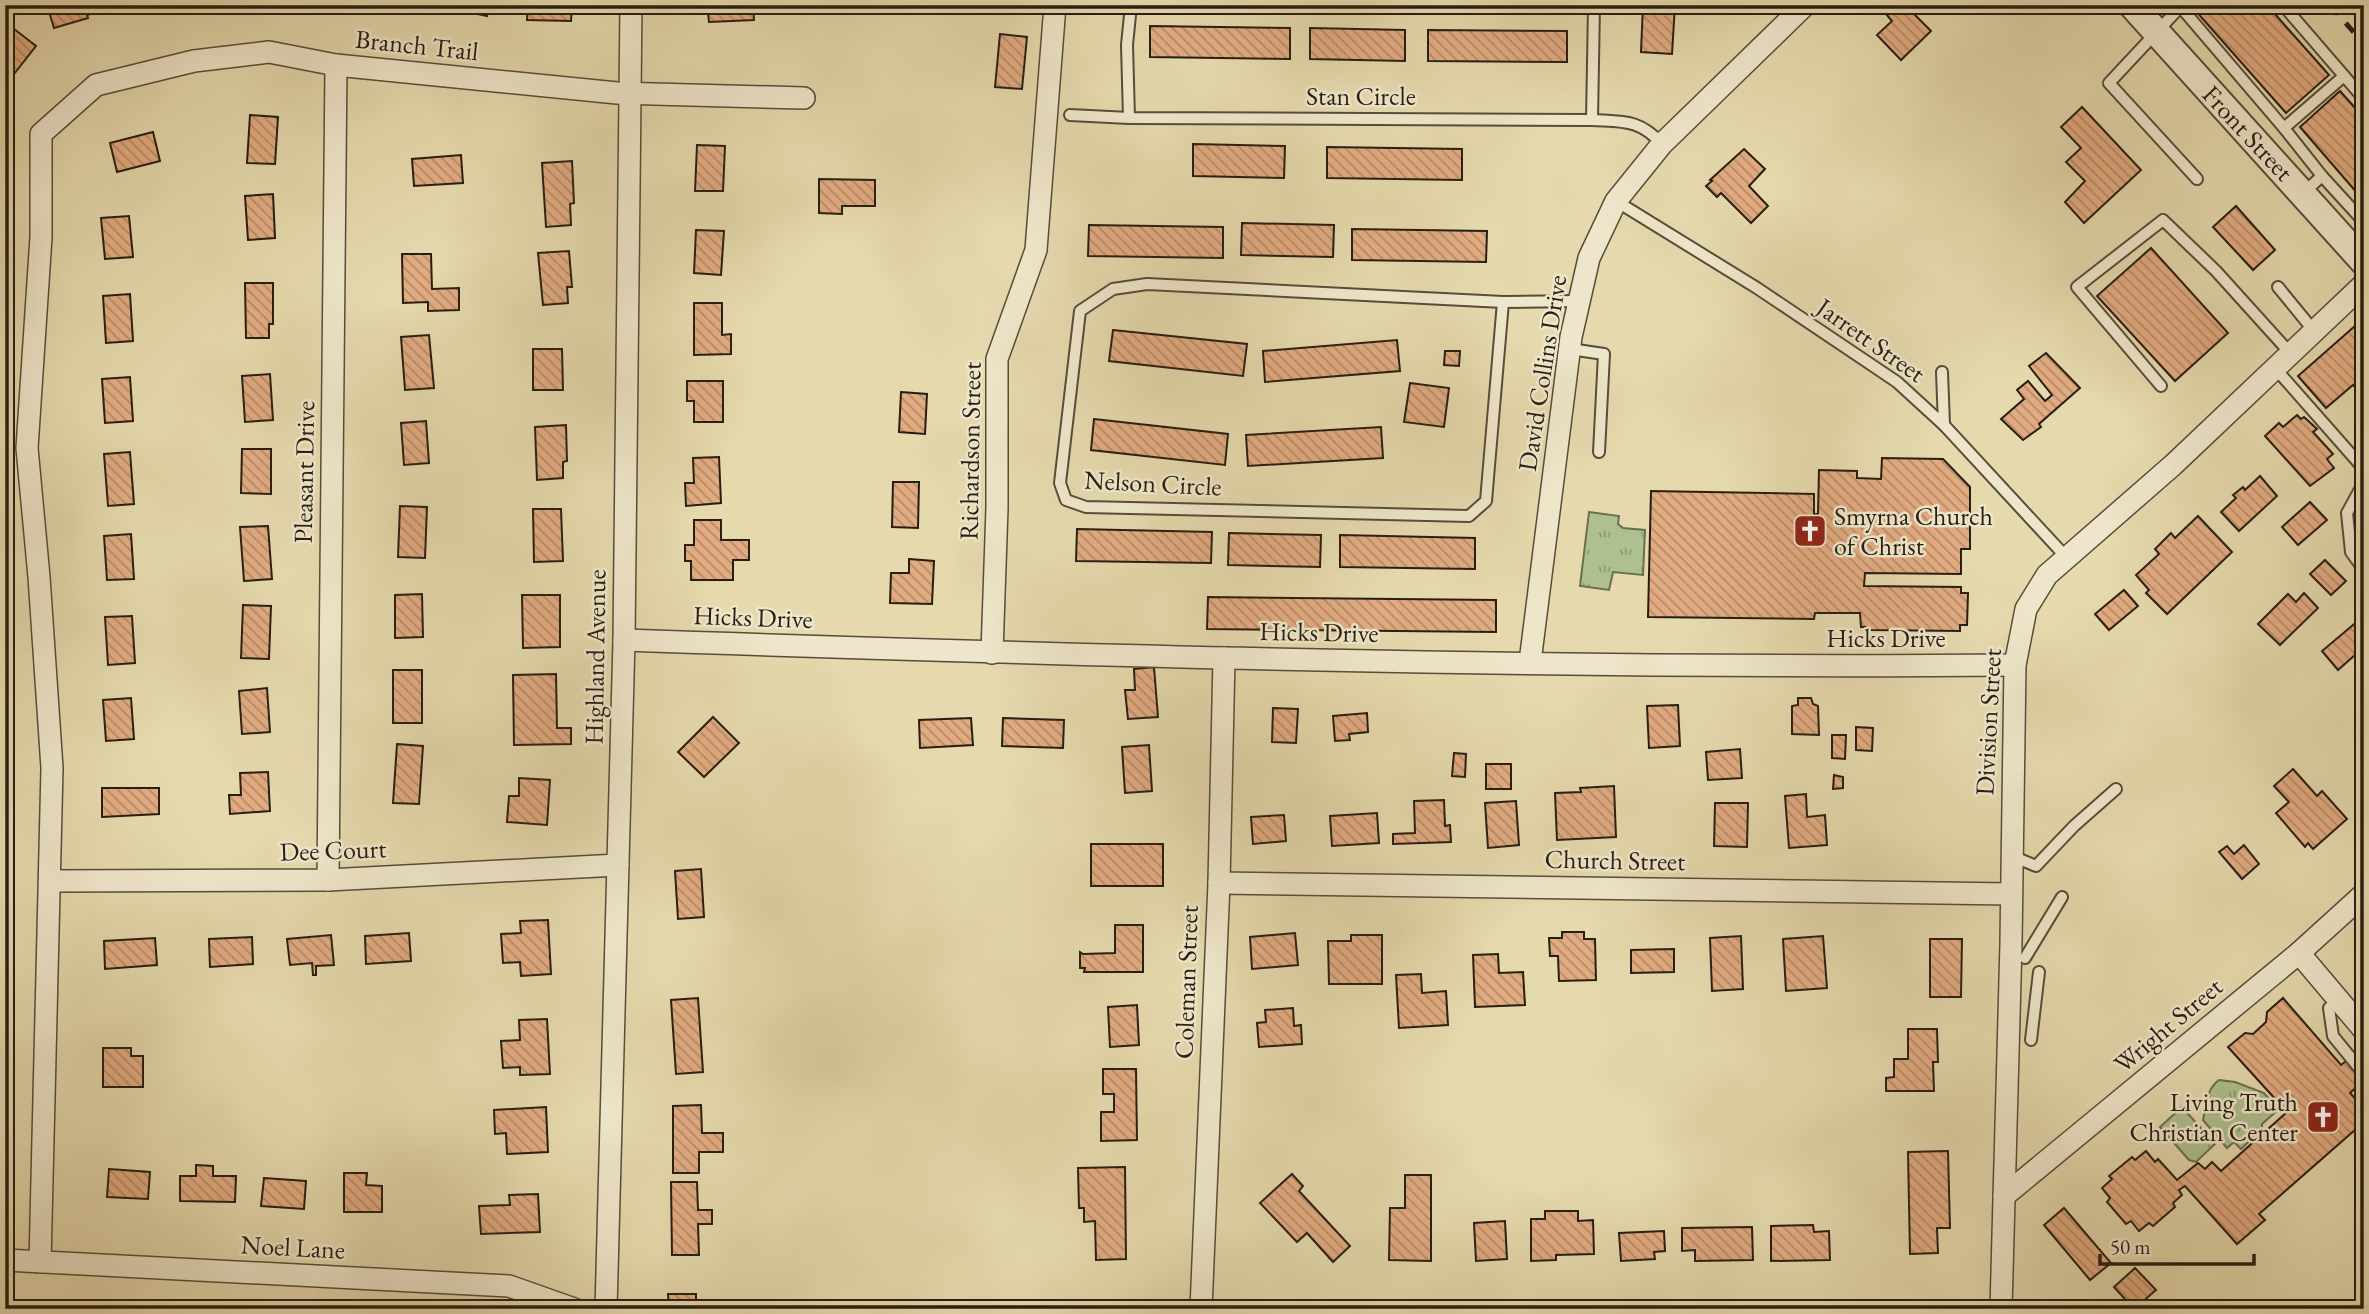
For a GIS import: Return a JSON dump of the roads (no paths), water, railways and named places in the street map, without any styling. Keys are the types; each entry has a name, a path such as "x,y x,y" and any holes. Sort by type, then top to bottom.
{"street":[{"name":"Highland Avenue","path":"606,1309 624,640 631,5"},
{"name":"Richardson Street","path":"992,653 997,508 997,359 1036,250 1055,5"},
{"name":"David Collins Drive","path":"1530,662 1570,349 1589,258 1616,201 1662,144 1805,5"},
{"name":"Front Street","path":"2132,5 2157,34 2313,185 2364,262"},
{"name":"Branch Trail","path":"40,1262 52,768 39,577 16,450 41,237 41,134 96,85 194,61 269,52 336,65 604,92 804,98"},
{"name":"Pleasant Drive","path":"328,880 336,65"},
{"name":"Division Street","path":"2001,1309 2015,665 2026,609 2047,575 2173,465 2364,284"},
{"name":"Hicks Drive","path":"624,640 1224,658 1762,667 2015,665"},
{"name":"Coleman Street","path":"1201,1309 1219,883 1224,658"},
{"name":"Dee Court","path":"50,881 328,880 618,865"},
{"name":"Church Street","path":"1219,883 2011,894"},
{"name":"Wright Street","path":"2004,1196 2299,953 2364,894"},
{"path":"2299,953 2364,1030"},
{"name":"Noel Lane","path":"5,1260 509,1286 574,1309"}],"lane":[{"path":"1129,118 1127,45 1131,5"},
{"path":"1592,120 1594,5"},
{"path":"2283,5 2364,99"},
{"path":"2197,179 2109,83 2180,6 2284,128 2313,185 2364,222"},
{"path":"2284,128 2344,76"},
{"name":"Stan Circle","path":"1070,115 1129,118 1592,120 1626,122 1648,128 1662,144"},
{"name":"Jarrett Street","path":"1616,201 1897,382 1944,425 2066,557"},
{"path":"2161,386 2077,287 2162,220 2216,271 2364,469"},
{"name":"Nelson Circle","path":"1503,302 1486,501 1469,516 1086,507 1066,499 1060,483 1080,311 1113,289 1147,284 1503,302 1578,301"},
{"path":"2278,288 2315,331"},
{"path":"1570,349 1604,355 1598,452"},
{"path":"1942,372 1944,425"},
{"path":"2364,482 2347,513 2351,552 2364,570"},
{"path":"2011,856 2036,866 2074,826 2116,789"},
{"path":"2025,958 2062,897"},
{"path":"2031,1040 2039,972"},
{"path":"2339,1000 2329,1008 2333,1036 2364,1074"}],"railway":[{"path":"2330,5 2364,44"}],"place":[{"name":"Smyrna Church of Christ","path":"1810,531"},
{"name":"Living Truth Christian Center","path":"2323,1117"}]}
